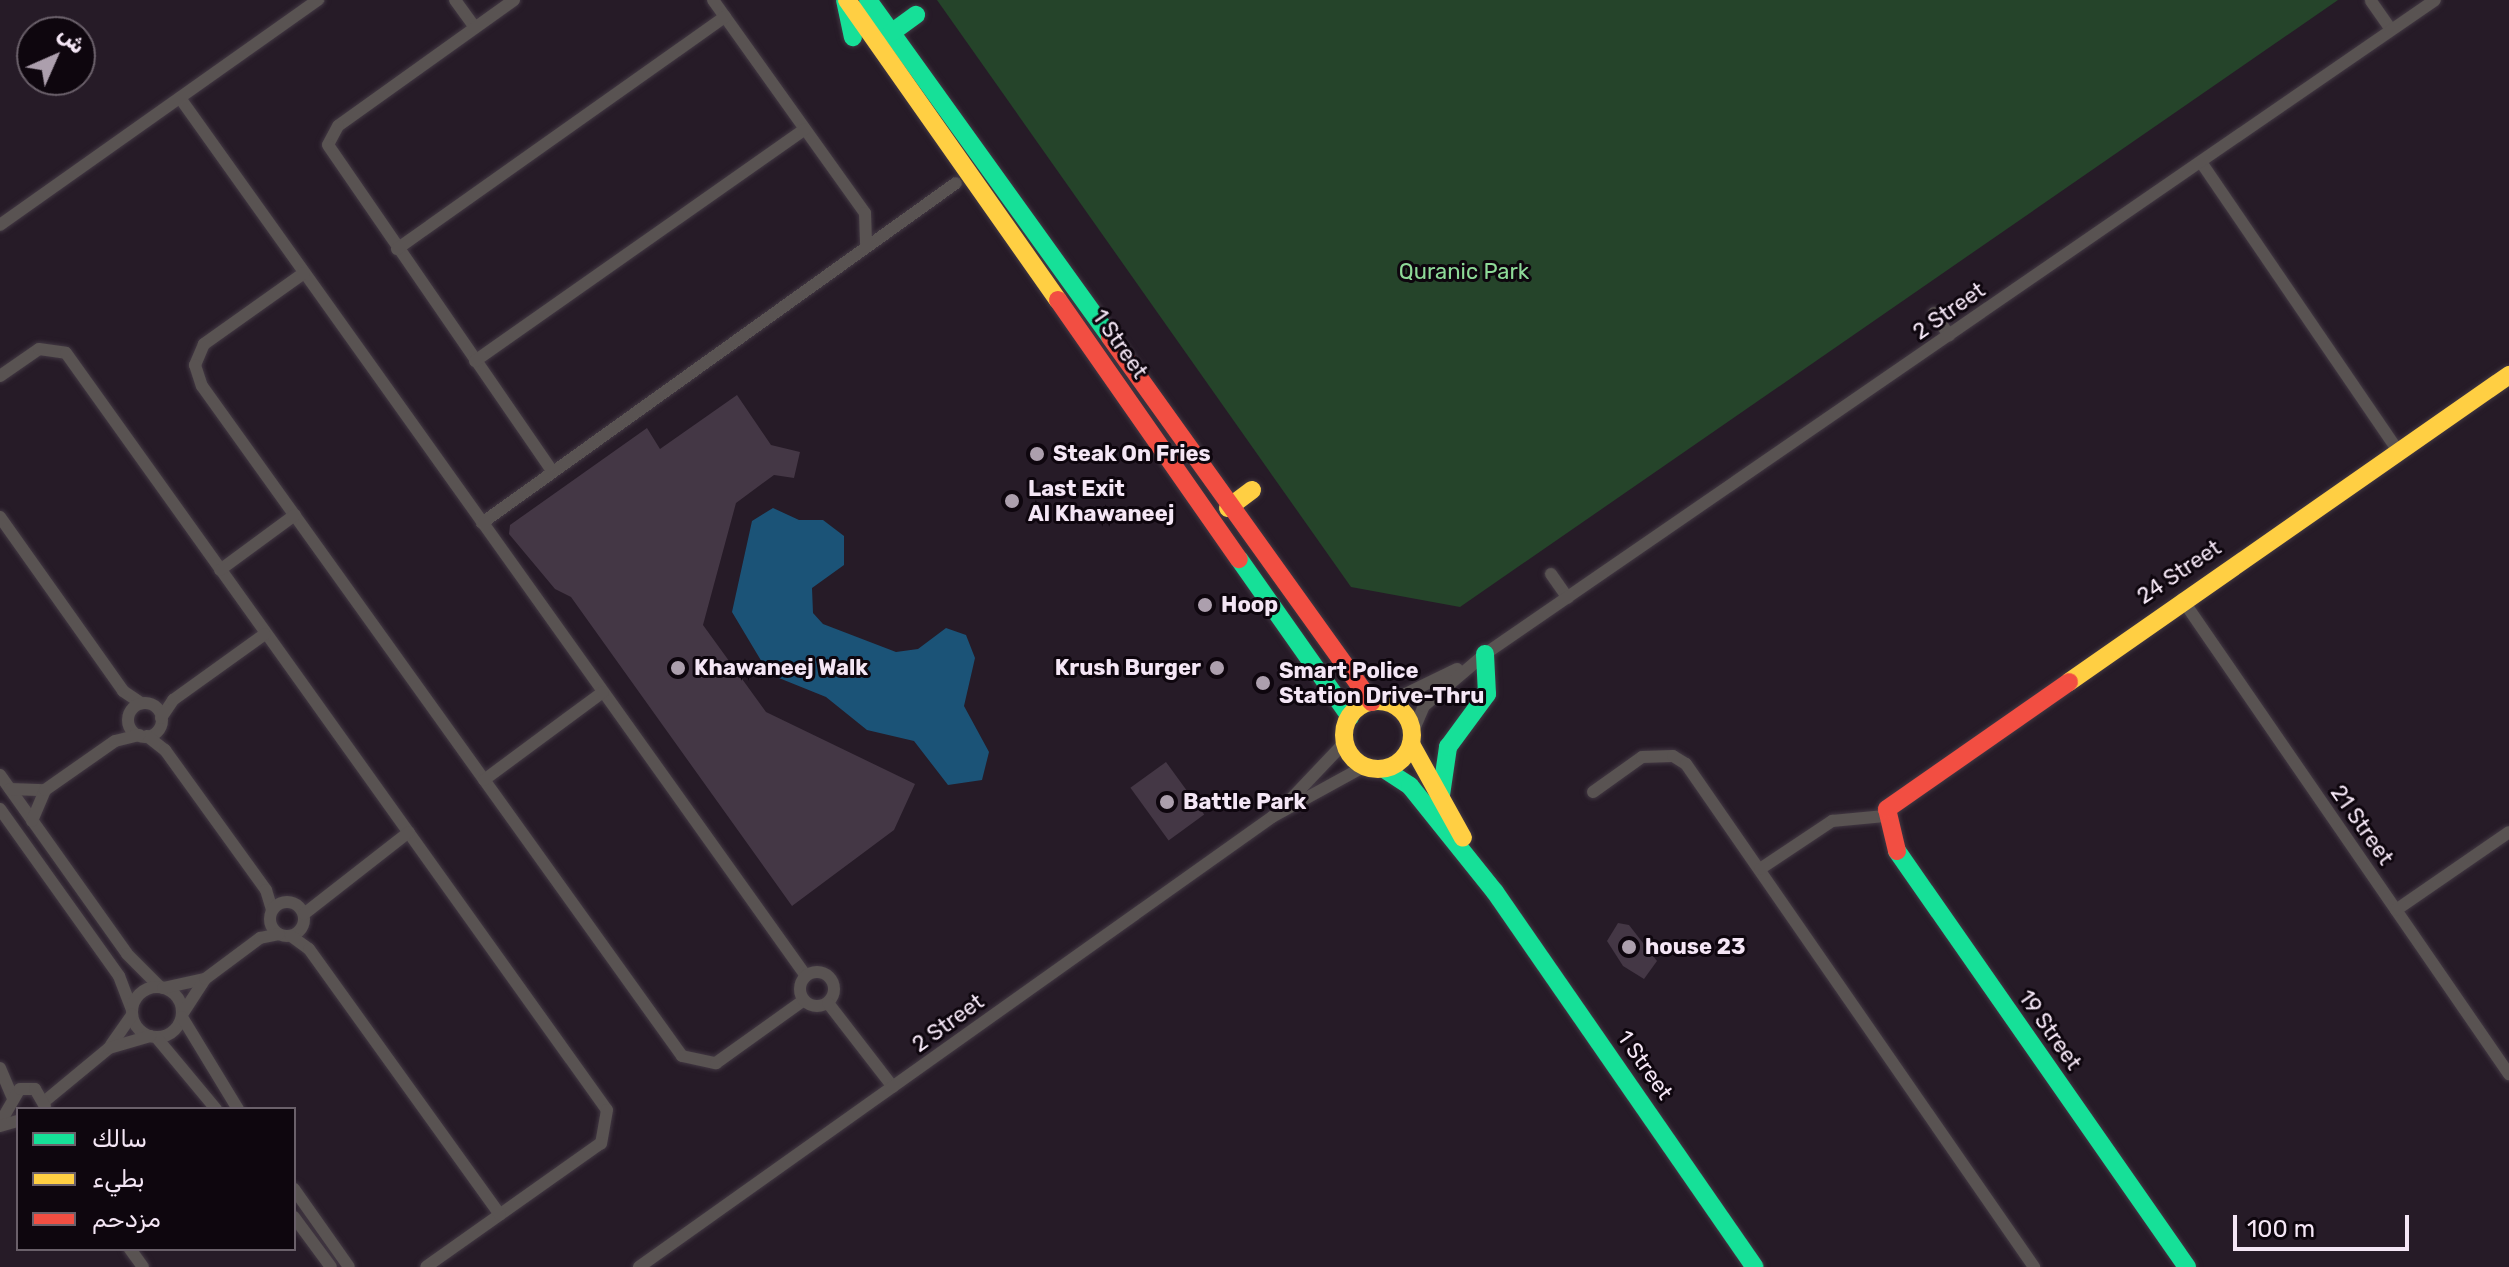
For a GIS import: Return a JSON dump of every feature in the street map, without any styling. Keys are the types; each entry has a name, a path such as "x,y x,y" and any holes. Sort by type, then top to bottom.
{"street":[{"path":"0,225 318,0"},
{"path":"455,0 475,28"},
{"path":"514,0 329,138 330,153 553,472"},
{"path":"713,0 865,213 895,225"},
{"path":"846,0 853,37"},
{"name":"1 Street","path":"846,0 1350,717"},
{"name":"1 Street","path":"868,0 1228,508 1379,702"},
{"name":"2 Street","path":"1412,739 1424,706 1485,654 2435,0"},
{"path":"2371,1 2391,30"},
{"path":"891,33 916,15"},
{"path":"397,249 725,17"},
{"path":"180,98 806,976 804,1000"},
{"path":"475,361 805,129"},
{"path":"2201,162 2398,451"},
{"path":"482,523 956,183"},
{"path":"865,213 866,246"},
{"path":"304,273 204,344 195,365 202,386 682,1056 716,1063 804,1000 828,1003"},
{"path":"1934,313 1949,335"},
{"path":"0,376 39,349 66,353 607,1110 601,1143 426,1267"},
{"name":"24 Street","path":"1885,816 1896,796 2509,375"},
{"path":"1228,508 1252,490"},
{"path":"220,570 295,515"},
{"path":"0,517 123,691 129,717 143,735 165,750 266,890 271,916 285,935 309,949 500,1215"},
{"path":"1551,574 1568,598"},
{"name":"21 Street","path":"2182,599 2509,1074"},
{"path":"32,821 45,790 115,741 143,735 161,722 173,700 265,634"},
{"path":"1440,802 1448,747 1487,694 1485,654"},
{"name":"2 Street","path":"1379,702 1485,654"},
{"path":"123,691 147,704 161,722 165,750"},
{"path":"484,780 603,692"},
{"path":"115,741 129,717 147,704 173,700"},
{"path":"1379,702 1405,714 1412,739 1374,767 1345,742 1350,717 1379,702"},
{"name":"1 Street","path":"1412,739 1440,802 1495,892 1755,1267"},
{"name":"2 Street","path":"1280,812 1345,742"},
{"path":"1593,792 1642,757 1673,756 1696,777 2034,1267"},
{"name":"1 Street","path":"1374,767 1410,786 1495,892"},
{"name":"2 Street","path":"639,1267 1280,812 1374,767"},
{"path":"0,775 134,964 177,997 182,1015 237,1107"},
{"path":"10,789 45,790"},
{"path":"0,809 119,976 132,1012 214,1107"},
{"path":"1760,869 1832,821 1885,816"},
{"name":"19 Street","path":"1885,816 1894,847 2184,1266"},
{"path":"260,938 285,935 304,920 319,897 409,832"},
{"path":"2396,910 2509,832"},
{"path":"0,833 19,835"},
{"path":"266,890 289,902 304,920 309,949"},
{"path":"0,1125 20,1096 58,1084 109,1048 173,1032 205,979 260,938 271,916 289,902 319,897"},
{"path":"806,976 831,978 828,1003 889,1089"},
{"path":"109,1048 142,992 205,979"},
{"path":"2,1071 20,1096 45,1105 58,1084"},
{"path":"19,1107 20,1096"},
{"path":"296,1192 349,1267"},
{"path":"296,1220 331,1267"}],"green space":[{"name":"Quranic Park","path":"937,0 2338,0 1460,607 1351,587"}],"water":[{"path":"773,508 799,520 823,520 844,536 844,565 812,588 813,613 823,624 896,652 918,649 946,628 966,635 975,658 964,706 989,752 982,780 948,785 914,741 867,730 826,697 769,674 732,612 752,521"}],"building":[{"name":"Khawaneej Walk","path":"737,395 771,445 800,452 794,478 774,475 736,503 703,625 766,712 915,784 894,830 792,906 571,597 555,589 509,534 510,525 647,428 660,449"},
{"name":"Battle Park","path":"1166,762 1204,815 1169,840 1130,788"},
{"name":"house 23","path":"1618,923 1629,925 1657,961 1644,979 1623,966 1607,941"}],"traffic: fast":[{"path":"845,0 853,37"},
{"path":"868,0 1110,337"},
{"path":"891,33 916,15"},
{"path":"1239,559 1350,717"},
{"path":"1440,802 1448,747 1487,694 1485,654"},
{"path":"1384,769 1410,786 1495,892 1755,1267"},
{"path":"1897,851 2187,1267"}],"traffic: slow":[{"path":"847,0 1058,300"},
{"path":"2069,682 2509,375"},
{"path":"1228,508 1252,490"},
{"path":"1378,701 1402,711 1412,735 1402,759 1378,769 1354,759 1344,735 1354,711 1378,701"},
{"path":"1411,744 1463,838"}],"traffic: jam":[{"path":"1058,300 1239,559"},
{"path":"1110,337 1371,702"},
{"path":"1897,851 1887,809 2069,682"}],"place":[{"name":"Steak On Fries","path":"1037,454"},
{"name":"Last Exit Al Khawaneej","path":"1012,501"},
{"name":"Hoop","path":"1205,605"},
{"name":"Khawaneej Walk","path":"678,668"},
{"name":"Krush Burger","path":"1217,668"},
{"name":"Smart Police Station Drive-Thru","path":"1263,683"},
{"name":"Battle Park","path":"1167,802"},
{"name":"house 23","path":"1629,947"}]}
